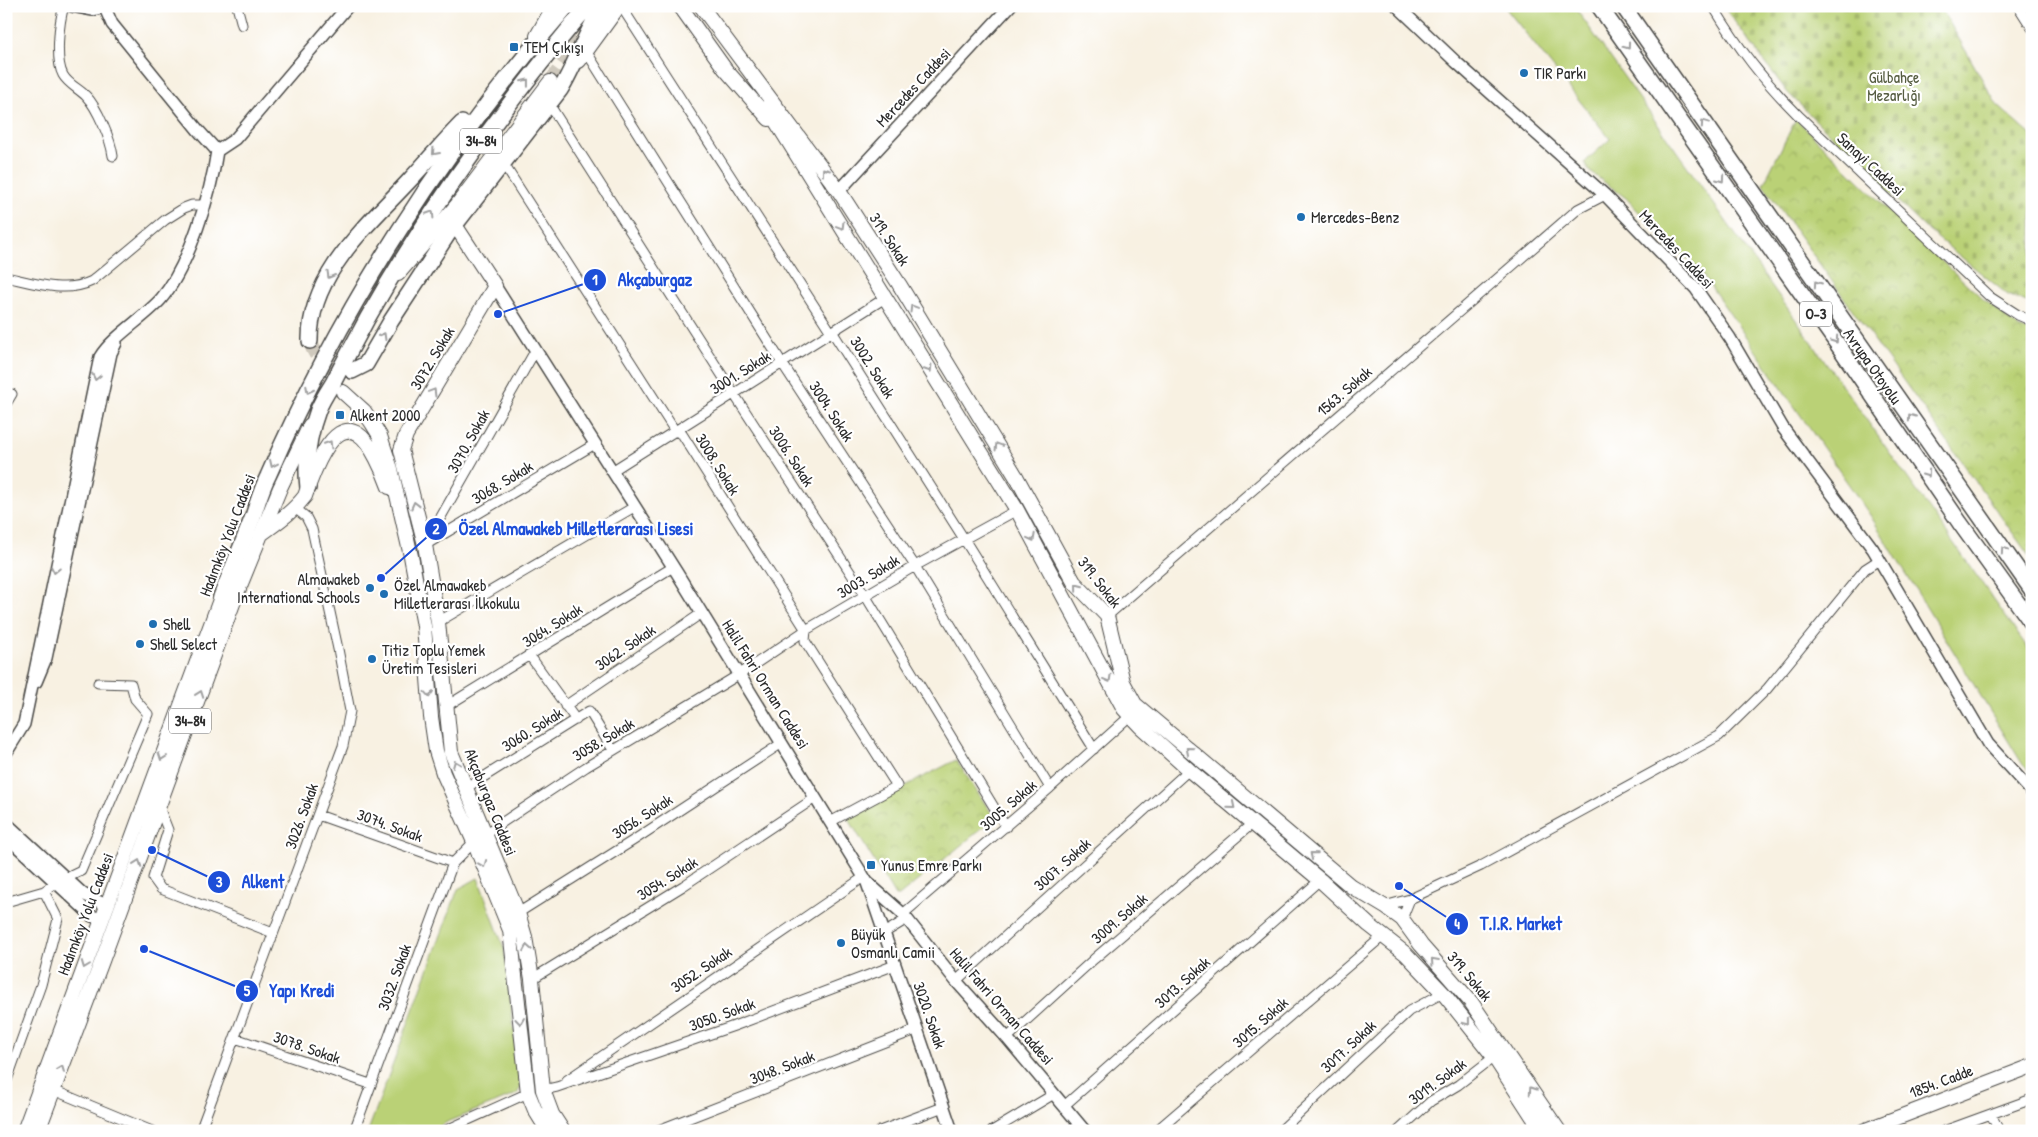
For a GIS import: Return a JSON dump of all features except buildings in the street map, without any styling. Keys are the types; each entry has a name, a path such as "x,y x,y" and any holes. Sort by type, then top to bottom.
{"highway":[{"name":"Hadımköy Yolu Caddesi","path":"221,596 267,478 338,336 407,217 463,135 567,6"},
{"name":"34-84","path":"318,409 347,368 387,285 438,202 529,77 588,6"},
{"path":"347,368 366,364 455,225 569,76 582,44 603,6"},
{"name":"Avrupa Otoyolu","path":"1599,6 1836,342 1960,523 2032,622"},
{"name":"Avrupa Otoyolu","path":"1623,6 2032,590"},
{"path":"1633,6 1645,27 1656,53"},
{"path":"310,340 310,326 316,304 327,279 347,248 457,128 477,108 496,94"},
{"path":"308,488 306,468 308,447 318,409"}],"main road":[{"path":"534,46 540,30 554,6"},
{"path":"569,76 620,6"},
{"path":"680,6 725,69 788,141"},
{"name":"319. Sokak","path":"701,8 770,111 1017,510 1124,709 1189,770 1320,880 1369,925 1406,954 1443,993 1494,1057 1540,1130"},
{"name":"319. Sokak","path":"701,8 839,191 899,284 1016,478 1074,582 1108,620 1123,682 1136,704 1352,887 1402,919 1420,945 1471,1002 1559,1131"},
{"path":"387,285 407,265 457,205 550,82"},
{"name":"Halil Fahri Orman Caddesi","path":"455,225 495,286"},
{"name":"3072. Sokak","path":"401,450 406,435 495,286"},
{"path":"343,392 364,411 380,436 391,469 403,526"},
{"name":"Hadımköy Yolu Caddesi","path":"24,1131 111,913 159,806 260,535 318,409"},
{"path":"260,535 295,508 305,496 331,439 342,431 351,430 364,439 375,457 388,485 403,526"},
{"name":"Akçaburgaz Caddesi","path":"401,450 425,545 438,622 451,752 466,788 510,930 528,1094 534,1110 548,1131"},
{"name":"Akçaburgaz Caddesi","path":"403,526 424,626 431,717 436,751 443,773 480,838 518,913 525,937 550,1089 552,1114 563,1131"},
{"name":"Hadımköy Yolu Caddesi","path":"38,1131 102,961 111,913 221,596"},
{"path":"1076,620 1080,610 1086,606 1096,605"},
{"path":"1084,636 1093,639 1102,637 1107,632 1108,620"},
{"path":"424,626 438,622"},
{"path":"1369,925 1371,914 1377,908 1384,906"},
{"path":"1383,936 1394,931 1402,919"},
{"name":"1854. Cadde","path":"1863,1131 2032,1066"}],"street":[{"path":"64,6 59,50 63,75 92,103 108,137 114,156"},
{"path":"72,6 93,10 107,7 112,24 198,130 217,150"},
{"path":"237,6 242,25"},
{"path":"6,753 19,734 46,658 110,353 120,337 161,299 176,278 185,260 203,205 217,150 235,139 348,6"},
{"name":"3002. Sokak","path":"620,6 835,336 1094,749"},
{"name":"Mercedes Caddesi","path":"839,191 1010,6"},
{"name":"Mercedes Caddesi","path":"1397,6 1456,62 1605,195 1696,289 1730,338 1783,428 1861,532 1879,560 1982,735 1999,758 2032,792"},
{"name":"Sanayi Caddesi","path":"1713,6 1743,54 1791,108 1990,297 2018,315 2032,321"},
{"path":"2018,6 2032,28"},
{"name":"3004. Sokak","path":"586,51 782,363 915,566 1050,788"},
{"name":"3006. Sokak","path":"549,104 865,595 1006,827"},
{"name":"3008. Sokak","path":"503,163 675,431 682,434 806,630 805,640 897,786 830,822"},
{"name":"1563. Sokak","path":"1108,620 1578,209 1605,195"},
{"path":"6,277 59,287 72,288 84,285 92,281 165,220 192,204 203,205"},
{"name":"Halil Fahri Orman Caddesi","path":"495,286 702,613 866,879 905,917 956,981 1007,1038 1085,1131"},
{"name":"3001. Sokak","path":"612,471 885,298"},
{"name":"3070. Sokak","path":"425,545 535,351"},
{"path":"6,404 12,394"},
{"name":"3068. Sokak","path":"425,545 595,444"},
{"path":"438,622 634,507"},
{"name":"3026. Sokak","path":"200,1131 343,746 350,712 312,528 306,517 295,508"},
{"name":"3003. Sokak","path":"740,674 806,630 865,595 1017,510"},
{"path":"1384,906 1410,899 1481,866 1719,736 1767,689 1865,569 1879,560"},
{"name":"3064. Sokak","path":"445,707 673,567"},
{"name":"3062. Sokak","path":"566,706 702,613"},
{"path":"530,656 576,720"},
{"name":"3058. Sokak","path":"480,838 613,750 740,674"},
{"path":"6,902 44,890 60,880 81,871 148,714 135,699 131,684 98,683"},
{"name":"3060. Sokak","path":"466,788 589,711 613,750"},
{"name":"3005. Sokak","path":"884,933 905,917 1130,716"},
{"name":"3056. Sokak","path":"518,913 782,743"},
{"name":"3007. Sokak","path":"956,981 1189,770"},
{"name":"3054. Sokak","path":"532,979 683,886 815,798"},
{"path":"159,806 168,830 153,878 161,889 273,933"},
{"name":"3074. Sokak","path":"318,815 453,863"},
{"path":"6,823 92,916 111,913"},
{"name":"3009. Sokak","path":"1007,1038 1094,959 1253,823"},
{"path":"6,836 60,880 111,913"},
{"name":"3032. Sokak","path":"354,1131 453,863 480,838"},
{"name":"3020. Sokak","path":"866,879 952,1131"},
{"name":"3052. Sokak","path":"550,1089 866,879"},
{"name":"3013. Sokak","path":"1064,1106 1320,880"},
{"path":"6,1083 41,985 58,919 44,890"},
{"path":"1402,919 1410,899"},
{"name":"3015. Sokak","path":"1156,1131 1383,936"},
{"name":"3050. Sokak","path":"550,1089 734,1026 895,966"},
{"name":"3017. Sokak","path":"1280,1131 1409,1011 1443,993"},
{"name":"3048. Sokak","path":"656,1131 918,1029"},
{"name":"3078. Sokak","path":"235,1038 370,1084"},
{"name":"3019. Sokak","path":"1398,1131 1431,1101 1458,1085 1494,1057"},
{"path":"52,1090 152,1131"},
{"path":"444,1131 455,1128 528,1094"},
{"path":"992,1131 1054,1094"},
{"path":"1944,1131 2032,1099"},
{"path":"880,1131 944,1107"},
{"path":"1991,1114 1999,1131"}],"green space":[{"path":"1504,6 1574,6 2032,654 2032,774 2023,765 1870,515 1698,268 1667,242 1626,198 1589,171 1585,162 1610,139"},
{"name":"Gülbahçe Mezarlığı","path":"1723,6 1940,6 1997,105 2032,136 2032,304 2008,295 1924,227 1788,93"},
{"path":"1796,119 1920,241 1982,298 2020,329 2032,330 2032,560 1763,185"},
{"path":"956,760 992,814 992,820 899,896 895,896 847,816"},
{"path":"478,878 504,948 521,1087 517,1094 449,1121 431,1131 368,1131 458,889"}],"tunnel":[{"path":"550,82 580,40"},
{"path":"310,341 320,360 330,366 351,371"}],"place":[{"name":"TEM Çıkışı","path":"514,47"},
{"name":"TIR Parkı","path":"1524,73"},
{"name":"Mercedes-Benz","path":"1301,217"},
{"name":"Akçaburgaz","path":"498,314"},
{"name":"Alkent 2000","path":"340,415"},
{"name":"Özel Almawakeb Milletlerarası Lisesi","path":"381,578"},
{"name":"Almawakeb International Schools","path":"370,588"},
{"name":"Özel Almawakeb Milletlerarası İlkokulu","path":"384,594"},
{"name":"Shell","path":"153,624"},
{"name":"Shell Select","path":"140,644"},
{"name":"Titiz Toplu Yemek Üretim Tesisleri","path":"372,659"},
{"name":"Alkent","path":"152,850"},
{"name":"Yunus Emre Parkı","path":"871,865"},
{"name":"T.I.R. Market","path":"1399,886"},
{"name":"Büyük Osmanlı Camii","path":"841,943"},
{"name":"Yapı Kredi","path":"144,949"}]}
